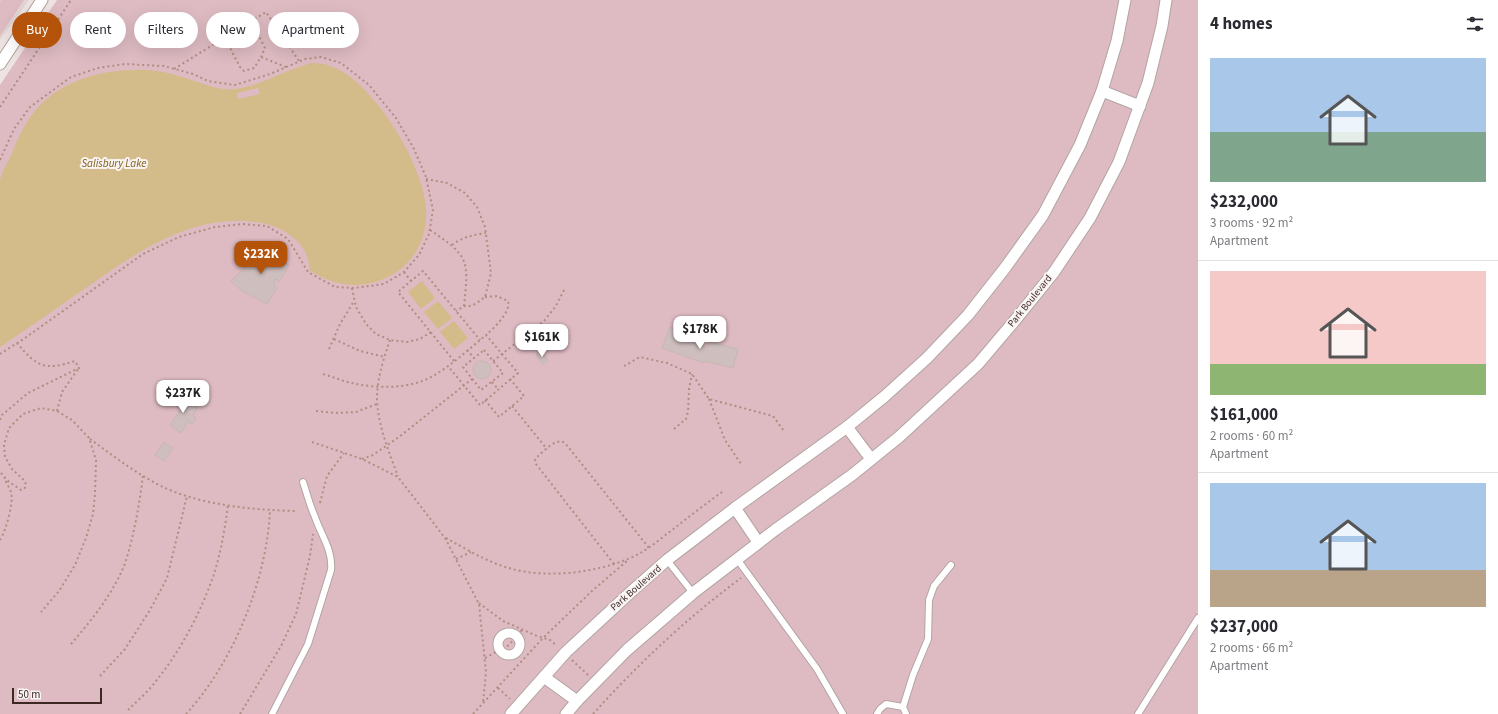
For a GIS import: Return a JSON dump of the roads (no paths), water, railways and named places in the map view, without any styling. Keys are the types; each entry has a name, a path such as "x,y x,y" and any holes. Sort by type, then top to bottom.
{"street":[{"path":"0,64 42,0"},
{"name":"Park Boulevard","path":"512,714 576,642 632,590 735,508 848,426 885,396 927,358 968,315 1005,268 1043,215 1080,145 1102,91 1118,41 1125,0"},
{"name":"Park Boulevard","path":"566,714 627,650 693,592 899,437 978,364 1054,272 1090,218 1119,162 1148,83 1166,0"},
{"path":"1102,91 1140,106"},
{"path":"848,426 871,459"},
{"path":"735,508 758,542"},
{"path":"509,633 520,633 520,645 517,652 507,655 500,650 498,641 502,635 509,633"},
{"path":"544,677 577,701"}],"lane":[{"path":"272,714 308,644 332,570 330,551 315,519 303,482"},
{"path":"737,559 817,669 843,714"},
{"path":"668,560 693,592"},
{"path":"906,714 903,707 913,676 928,639 929,600 934,586 951,565"},
{"path":"1138,714 1198,618"},
{"path":"877,714 886,704 903,707"}],"water":[{"name":"Salisbury Lake","path":"312,63 329,65 353,79 368,93 382,111 396,130 408,151 423,191 426,221 421,243 416,252 401,269 392,275 371,283 362,285 344,284 326,279 309,270 308,258 299,243 280,229 271,225 247,221 223,222 200,226 178,233 136,254 0,347 0,181 3,171 21,134 31,116 42,103 69,84 101,73 141,70 159,71 221,89 235,89 255,85","holes":["258,88 260,94 238,99 237,93"]},
{"path":"422,281 435,298 421,309 408,292"},
{"path":"438,301 452,318 438,329 424,312"},
{"path":"454,321 468,338 454,349 440,332"}]}
